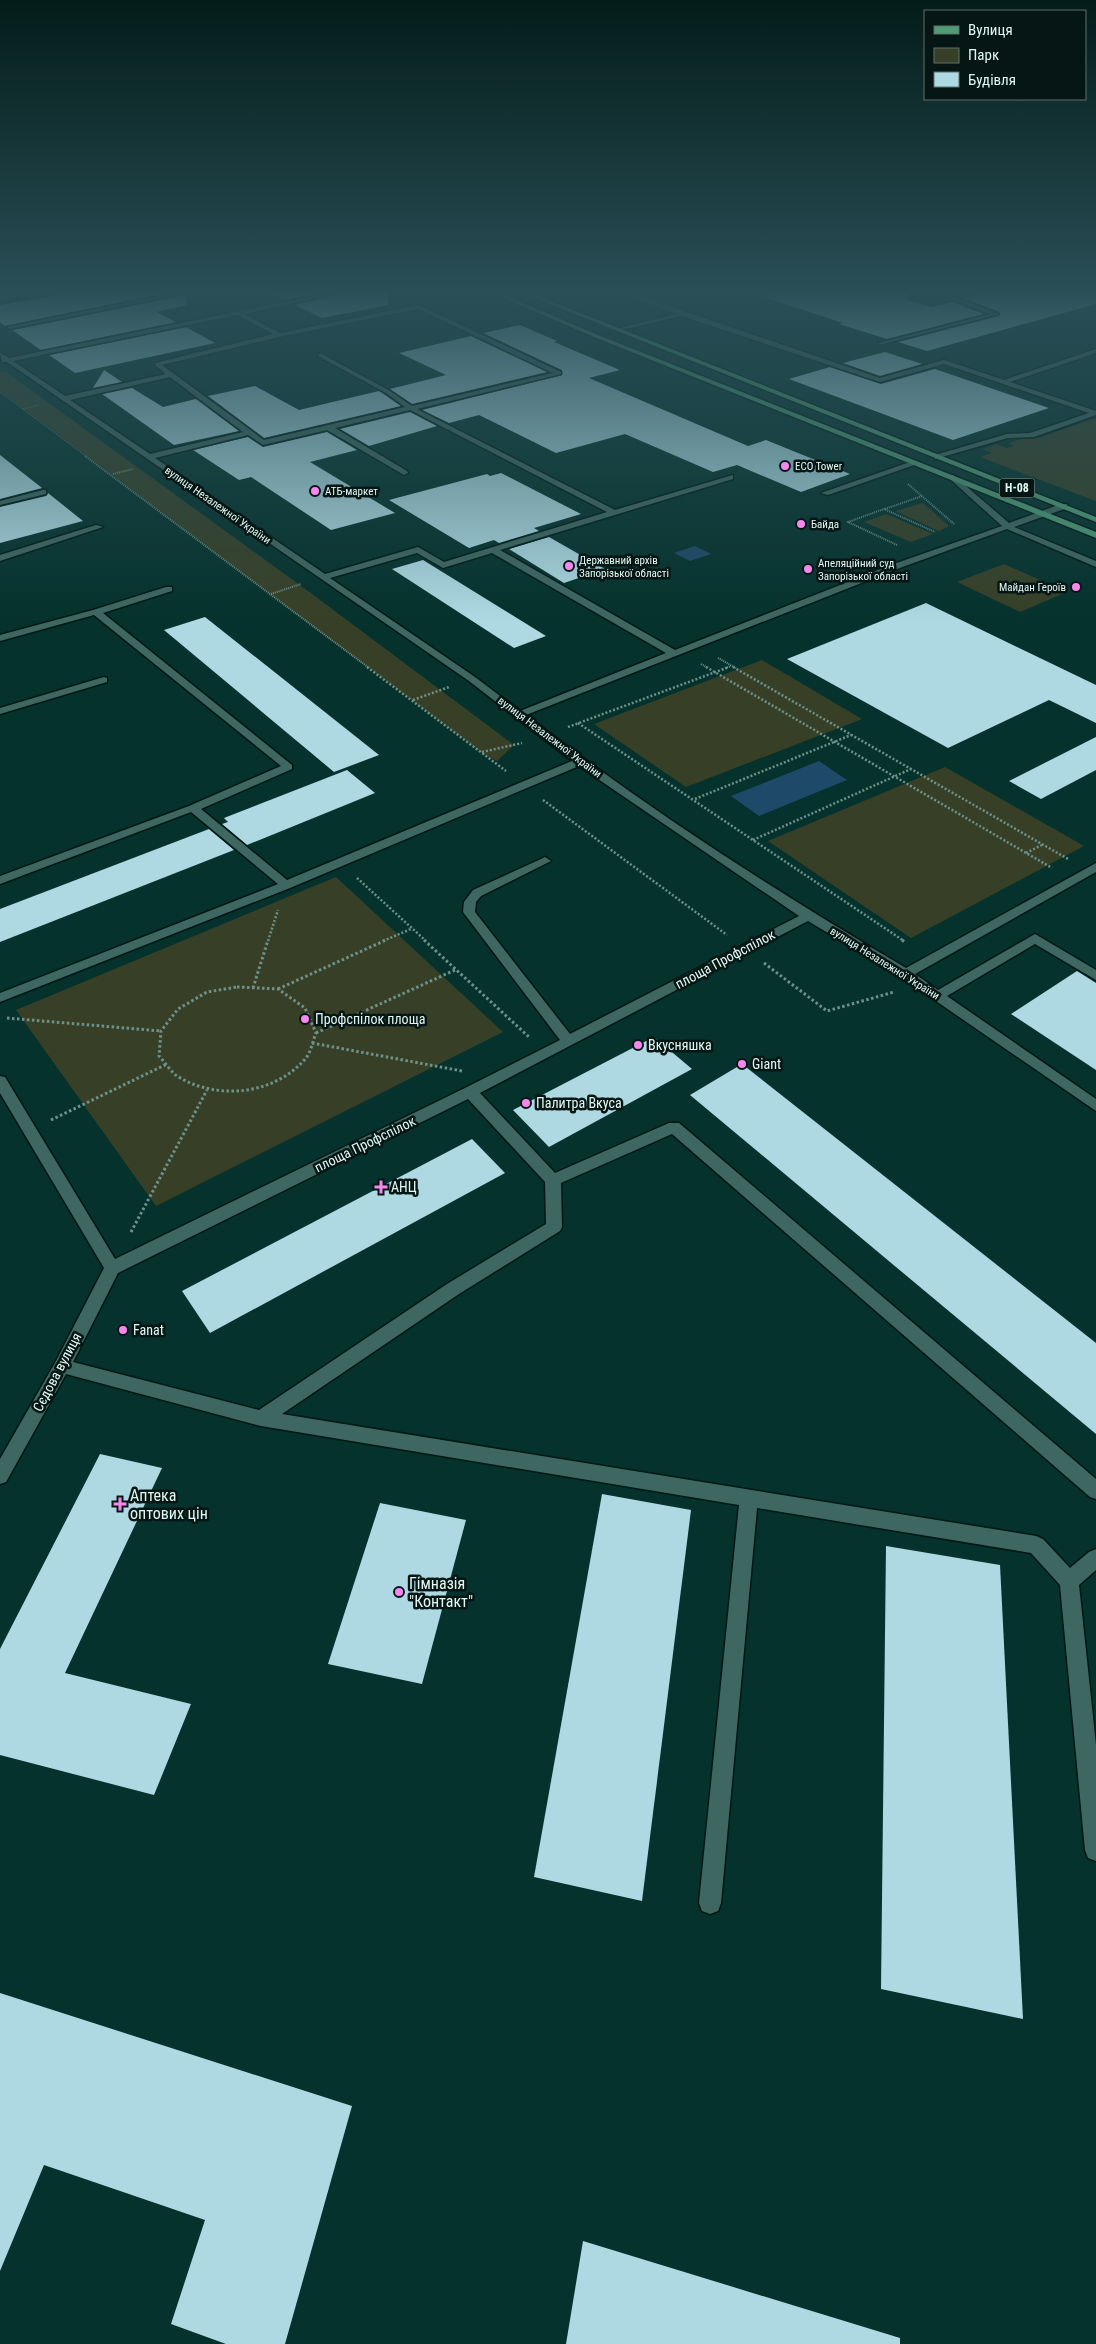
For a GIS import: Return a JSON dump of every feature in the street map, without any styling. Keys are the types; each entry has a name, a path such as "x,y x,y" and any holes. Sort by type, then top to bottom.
{"main road":[{"name":"Н-08","path":"763,402 1096,535"},
{"name":"Н-08","path":"800,402 1096,520"},
{"path":"916,463 938,457"}],"street":[{"name":"вулиця Незалежної України","path":"68,402 472,679 580,762 808,916 906,974 1096,1106"},
{"path":"207,402 263,443 435,402"},
{"path":"403,402 615,513"},
{"path":"1066,402 1096,413"},
{"path":"938,457 1007,436 1031,434 1096,413"},
{"path":"329,428 404,473"},
{"path":"148,457 248,434"},
{"path":"825,493 916,463"},
{"path":"323,577 418,550 443,565 730,477"},
{"path":"953,477 1008,527 1096,564"},
{"path":"0,503 43,492"},
{"path":"520,714 894,567 1064,506"},
{"path":"0,558 99,527"},
{"path":"493,550 675,654"},
{"path":"0,638 96,612 169,589"},
{"path":"0,880 193,808 288,767 96,612"},
{"path":"0,712 104,680"},
{"path":"0,998 286,885 580,762"},
{"path":"193,808 286,885"},
{"path":"545,861 477,893 470,902 469,912 568,1041"},
{"path":"906,974 1096,867"},
{"name":"площа Профспілок","path":"112,1268 470,1092 808,916"},
{"path":"937,996 1035,938 1096,976"},
{"path":"0,1081 112,1268"},
{"path":"261,1418 453,1290 554,1226 553,1180 470,1092"},
{"path":"553,1180 674,1127 1096,1491"},
{"name":"Сєдова вулиця","path":"0,1476 62,1366 112,1268"},
{"path":"62,1366 261,1418 1036,1545 1069,1581 1096,1850"},
{"path":"710,1903 749,1498"},
{"path":"1069,1581 1096,1558"}],"path":[{"path":"14,402 412,700 523,786 746,949 826,1011"},
{"path":"893,471 959,529"},
{"path":"897,544 848,522 922,496"},
{"path":"884,509 942,535"},
{"path":"270,594 323,577"},
{"path":"711,654 1072,861"},
{"path":"694,660 1054,869"},
{"path":"481,752 545,736 731,666"},
{"path":"412,700 472,679"},
{"path":"578,723 905,942"},
{"path":"695,800 852,735"},
{"path":"752,840 911,769"},
{"path":"1026,853 1042,844"},
{"path":"341,862 546,1053"},
{"path":"253,988 286,885"},
{"path":"412,930 278,989 237,987 207,992 178,1008 161,1031 159,1056 176,1074 207,1090 237,1092 265,1086 288,1073 307,1057 316,1033 455,970"},
{"path":"278,989 305,1008 316,1033"},
{"path":"0,1018 161,1031"},
{"path":"312,1043 497,1078"},
{"path":"30,1130 167,1064"},
{"path":"112,1268 207,1090"}],"green space":[{"path":"15,402 48,402 304,588 514,745 497,761 486,756"},
{"path":"1096,418 1096,501 980,457 992,453 983,449 996,444 1007,448 1014,446 1009,443 1033,435 1039,438"},
{"path":"923,503 949,526 939,531 895,511"},
{"path":"886,514 933,534 911,542 864,522"},
{"path":"1004,564 1067,592 1020,612 957,582"},
{"path":"762,660 862,719 686,787 594,724"},
{"path":"945,767 1084,846 911,938 768,841"},
{"path":"336,877 503,1032 156,1206 16,1010"}],"water":[{"path":"695,546 711,554 690,561 674,553"},
{"path":"819,761 847,780 759,816 731,796"}],"building":[{"path":"114,402 155,402 163,407 182,402 201,402 239,431 174,445"},
{"path":"217,402 285,402 299,410 331,402 396,402 401,406 264,438"},
{"path":"452,402 646,402 748,446 766,440 850,474 801,492 737,465 713,472 625,434 556,453 479,415 449,423 422,410"},
{"path":"852,402 1033,402 1049,408 953,440"},
{"path":"410,412 437,426 369,446 340,429"},
{"path":"327,432 357,450 310,462 395,513 331,530 251,477 239,480 193,450 248,437 263,447"},
{"path":"0,455 42,488 0,499"},
{"path":"501,473 581,514 534,528 539,531 499,543 494,540 469,548 389,500 487,474 490,476"},
{"path":"48,493 83,521 0,543 0,507 46,496"},
{"path":"549,537 605,569 564,583 509,549"},
{"path":"423,560 546,636 514,648 392,569"},
{"path":"926,603 1096,685 1096,723 1049,700 948,748 787,659"},
{"path":"205,617 379,755 334,772 164,630"},
{"path":"1096,737 1096,770 1041,799 1009,781"},
{"path":"347,770 375,793 247,845 222,824 228,822 224,818"},
{"path":"209,829 234,850 0,942 0,909"},
{"path":"1077,971 1096,983 1096,1070 1011,1014"},
{"path":"654,1037 692,1069 549,1147 513,1110"},
{"path":"742,1064 1096,1343 1096,1434 690,1095"},
{"path":"472,1139 505,1173 210,1333 182,1291"},
{"path":"100,1454 162,1468 65,1673 191,1704 154,1795 0,1755 0,1649"},
{"path":"602,1494 691,1510 642,1901 534,1877"},
{"name":"Гімназія \"Контакт\"","path":"380,1503 466,1520 422,1684 328,1664"},
{"path":"886,1546 1000,1565 1023,2019 881,1989"},
{"path":"0,1993 352,2106 285,2344 226,2344 171,2324 205,2220 44,2165 0,2271"},
{"path":"583,2241 900,2338 900,2344 566,2344"}],"place":[{"name":"ECO Tower","path":"785,466"},
{"name":"АТБ-маркет","path":"315,491"},
{"name":"Байда","path":"801,524"},
{"name":"Державний архів Запорізької області","path":"569,566"},
{"name":"Апеляційний суд Запорізької області","path":"808,569"},
{"name":"Майдан Героїв","path":"1076,587"},
{"name":"Профспілок площа","path":"305,1019"},
{"name":"Вкусняшка","path":"638,1045"},
{"name":"Giant","path":"742,1064"},
{"name":"Палитра Вкуса","path":"526,1103"},
{"name":"АНЦ","path":"381,1187"},
{"name":"Fanat","path":"123,1330"},
{"name":"Аптека оптових цін","path":"120,1504"},
{"name":"Гімназія \"Контакт\"","path":"399,1592"}]}
